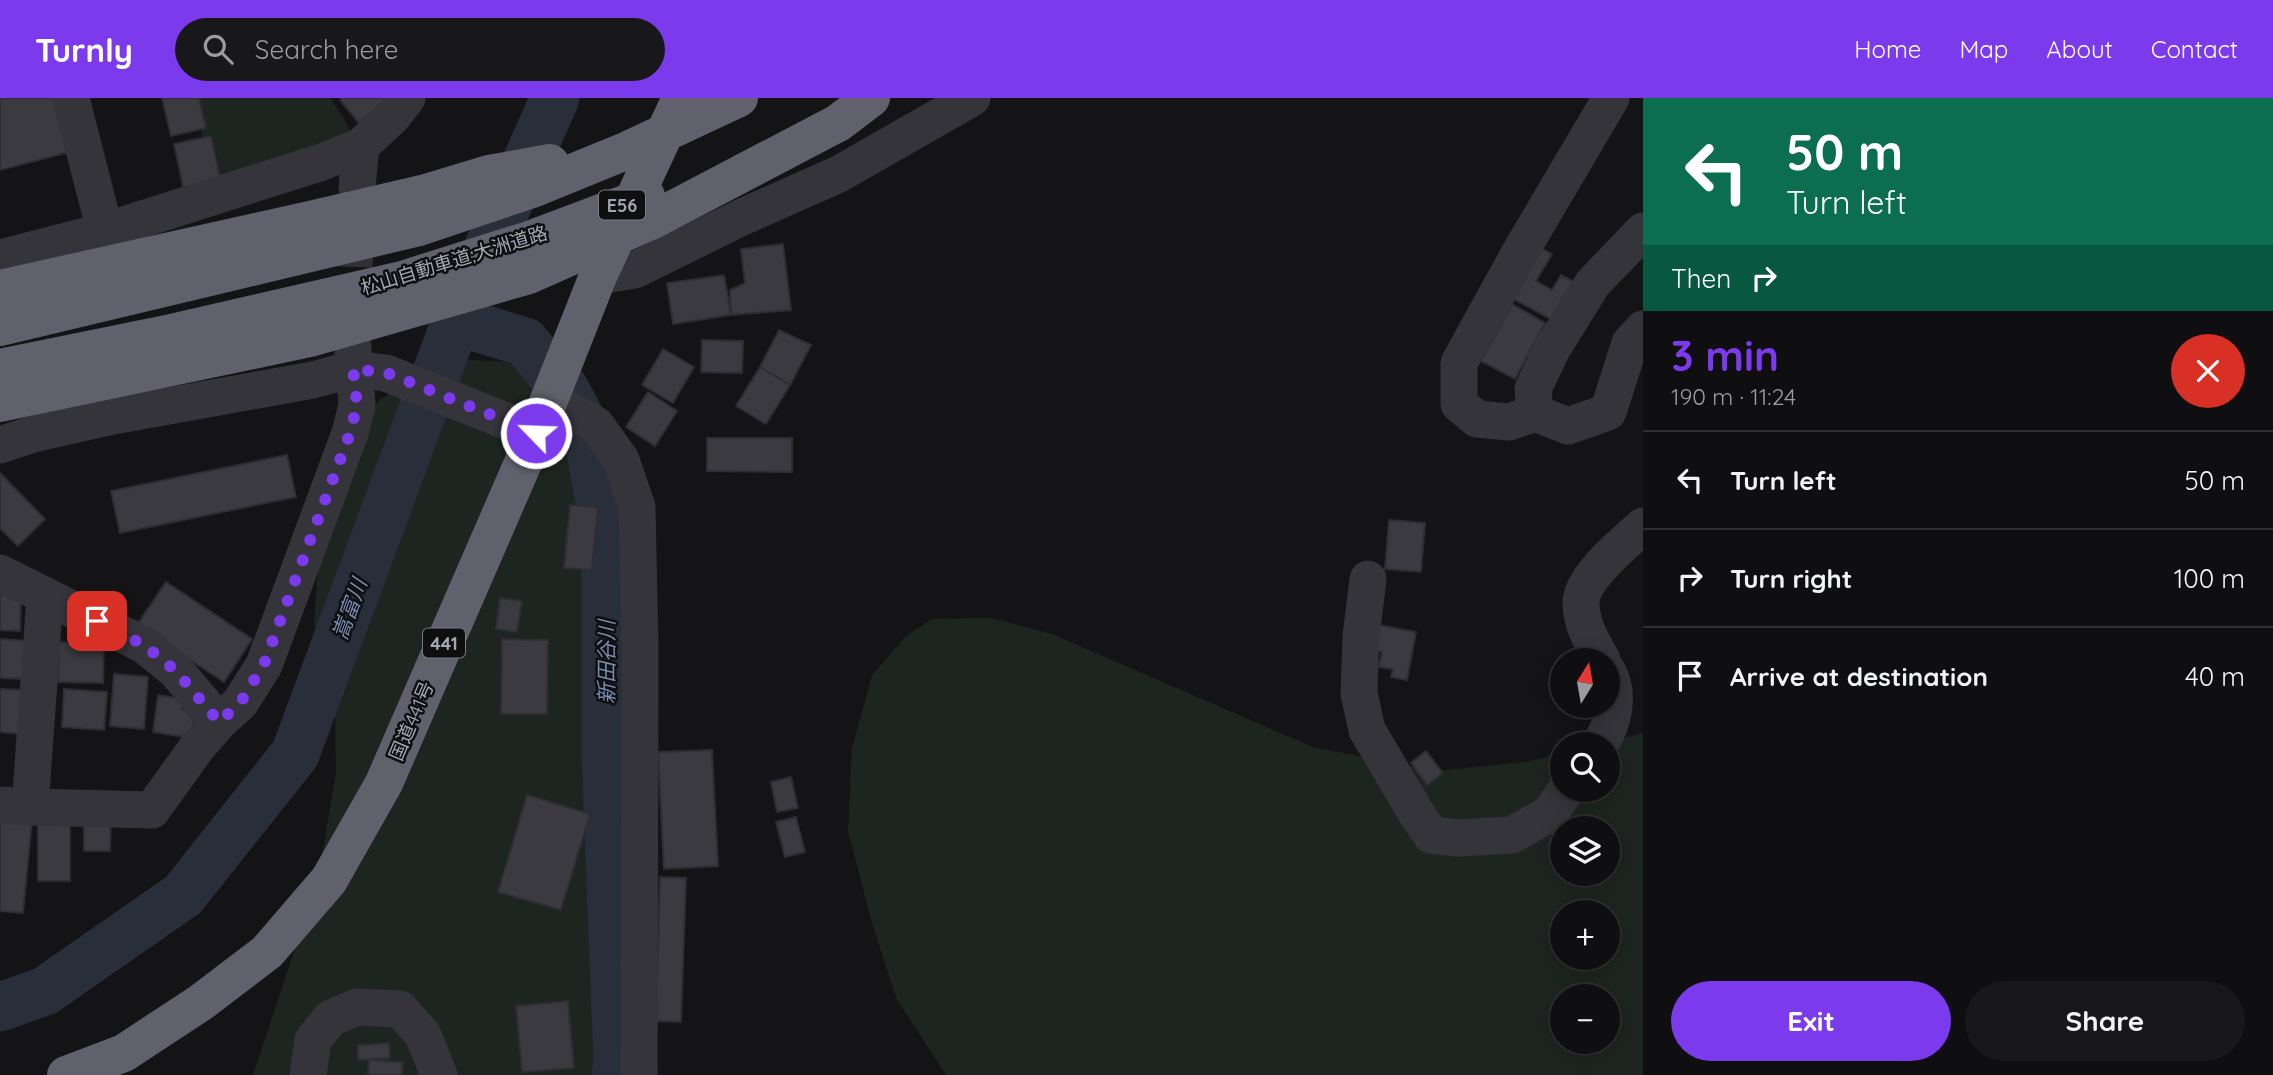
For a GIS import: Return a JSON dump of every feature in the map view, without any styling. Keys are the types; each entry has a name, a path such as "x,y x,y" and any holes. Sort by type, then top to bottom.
{"highway":[{"name":"国道441号","path":"66,1075 124,1053 200,1003 267,952 329,880 384,783 536,433 598,276 681,98"},
{"path":"0,327 422,210 489,174 628,150 739,98"},
{"path":"0,403 310,338 529,275 653,220 839,109 871,98"},
{"name":"松山自動車道;大洲道路","path":"0,368 171,333 402,280 529,240 643,197 839,109"},
{"path":"0,289 314,219 422,210"}],"street":[{"path":"71,98 105,231"},
{"path":"0,258 105,231 322,162 361,146 392,117 407,98"},
{"path":"598,276 635,270 740,218 839,174 972,98"},
{"path":"1611,98 1519,254 1459,363 1459,404 1477,419 1509,422 1535,413 1568,426 1608,412 1630,343 1643,329"},
{"path":"356,187 361,146"},
{"path":"1535,413 1533,389 1552,349 1593,283 1643,231"},
{"path":"49,598 44,611 15,806 152,810 198,746 240,703 264,664 350,433 364,360"},
{"path":"0,446 33,434 113,416 313,380 364,360 536,433"},
{"path":"549,397 596,425 621,460 637,507 640,649 639,1075"},
{"path":"1596,648 1587,631 1581,600 1594,571 1643,526"},
{"path":"0,573 144,645 176,671 219,722"},
{"path":"1368,579 1360,637 1359,693 1367,730 1431,835 1458,838 1512,835 1549,814 1558,802"},
{"path":"308,1075 313,1040 331,1018 357,1007 400,1009 424,1035 439,1075"}],"shaded area":[{"path":"192,98 330,98 355,141 216,187"},
{"path":"457,359 507,362 551,378 628,460 624,1075 253,1075 318,879 336,773 335,699 314,623 320,540 339,461 378,401 432,366"},
{"path":"991,618 1052,634 1313,747 1436,771 1525,762 1550,756 1550,802 1620,802 1620,739 1643,733 1643,1075 946,1075 897,1000 874,930 848,832 852,748 872,675 906,636 932,619"}],"building":[{"path":"0,98 59,98 73,151 0,170"},
{"path":"162,98 199,98 206,128 171,136"},
{"path":"389,98 359,123 340,100"},
{"path":"211,136 221,183 184,191 174,144"},
{"path":"783,244 791,310 731,315 730,290 745,283 741,249"},
{"path":"1534,244 1552,254 1536,281 1552,290 1561,275 1580,285 1558,323 1506,295"},
{"path":"724,275 731,315 673,324 667,283"},
{"path":"1512,304 1545,323 1515,379 1481,361"},
{"path":"779,330 811,345 790,385 760,367"},
{"path":"702,340 743,341 742,373 701,372"},
{"path":"663,349 694,367 673,403 642,385"},
{"path":"760,367 790,385 766,424 736,406"},
{"path":"648,392 677,411 655,446 626,427"},
{"path":"707,438 792,438 792,472 707,471"},
{"path":"287,455 296,497 120,533 111,491"},
{"path":"0,473 45,519 18,546 0,528"},
{"path":"570,505 598,507 592,570 564,568"},
{"path":"1389,520 1425,523 1421,572 1385,569"},
{"path":"166,582 252,639 224,682 137,625"},
{"path":"0,594 21,595 20,631 0,630"},
{"path":"500,598 522,601 517,632 496,629"},
{"path":"1378,625 1416,632 1407,680 1391,677 1393,669 1379,667 1382,652 1373,650"},
{"path":"0,639 27,641 24,679 0,678"},
{"path":"502,639 548,640 547,714 501,714"},
{"path":"59,642 104,644 103,683 58,682"},
{"path":"114,674 148,677 144,729 110,726"},
{"path":"0,689 22,690 20,734 0,732"},
{"path":"64,689 107,692 104,730 62,727"},
{"path":"158,695 184,699 182,709 195,710 191,738 153,732"},
{"path":"712,750 718,866 664,869 658,752"},
{"path":"1426,751 1443,773 1427,785 1411,763"},
{"path":"791,777 798,808 777,812 771,782"},
{"path":"527,795 590,814 561,910 498,892"},
{"path":"0,817 32,820 23,913 0,911"},
{"path":"84,817 111,817 110,851 84,851"},
{"path":"796,817 805,852 785,857 776,822"},
{"path":"38,823 70,823 70,881 38,881"},
{"path":"660,877 686,878 681,1022 656,1021"},
{"path":"568,1001 574,1068 522,1072 516,1006"},
{"path":"389,1043 390,1058 358,1060 358,1045"},
{"path":"369,1060 403,1062 402,1075 368,1075"}],"waterway":[{"name":"嵩富川","path":"0,1007 45,991 183,895 295,754 456,321 555,98"},
{"name":"新田谷川","path":"456,321 525,342 565,390 587,431 606,532 606,749 618,1064 616,1075"}],"tunnel":[{"path":"352,322 356,213"}],"route":[{"path":"97,621 144,645 176,671 219,722 240,703 264,664 350,433 357,405 353,369 387,373 536,433"}]}
